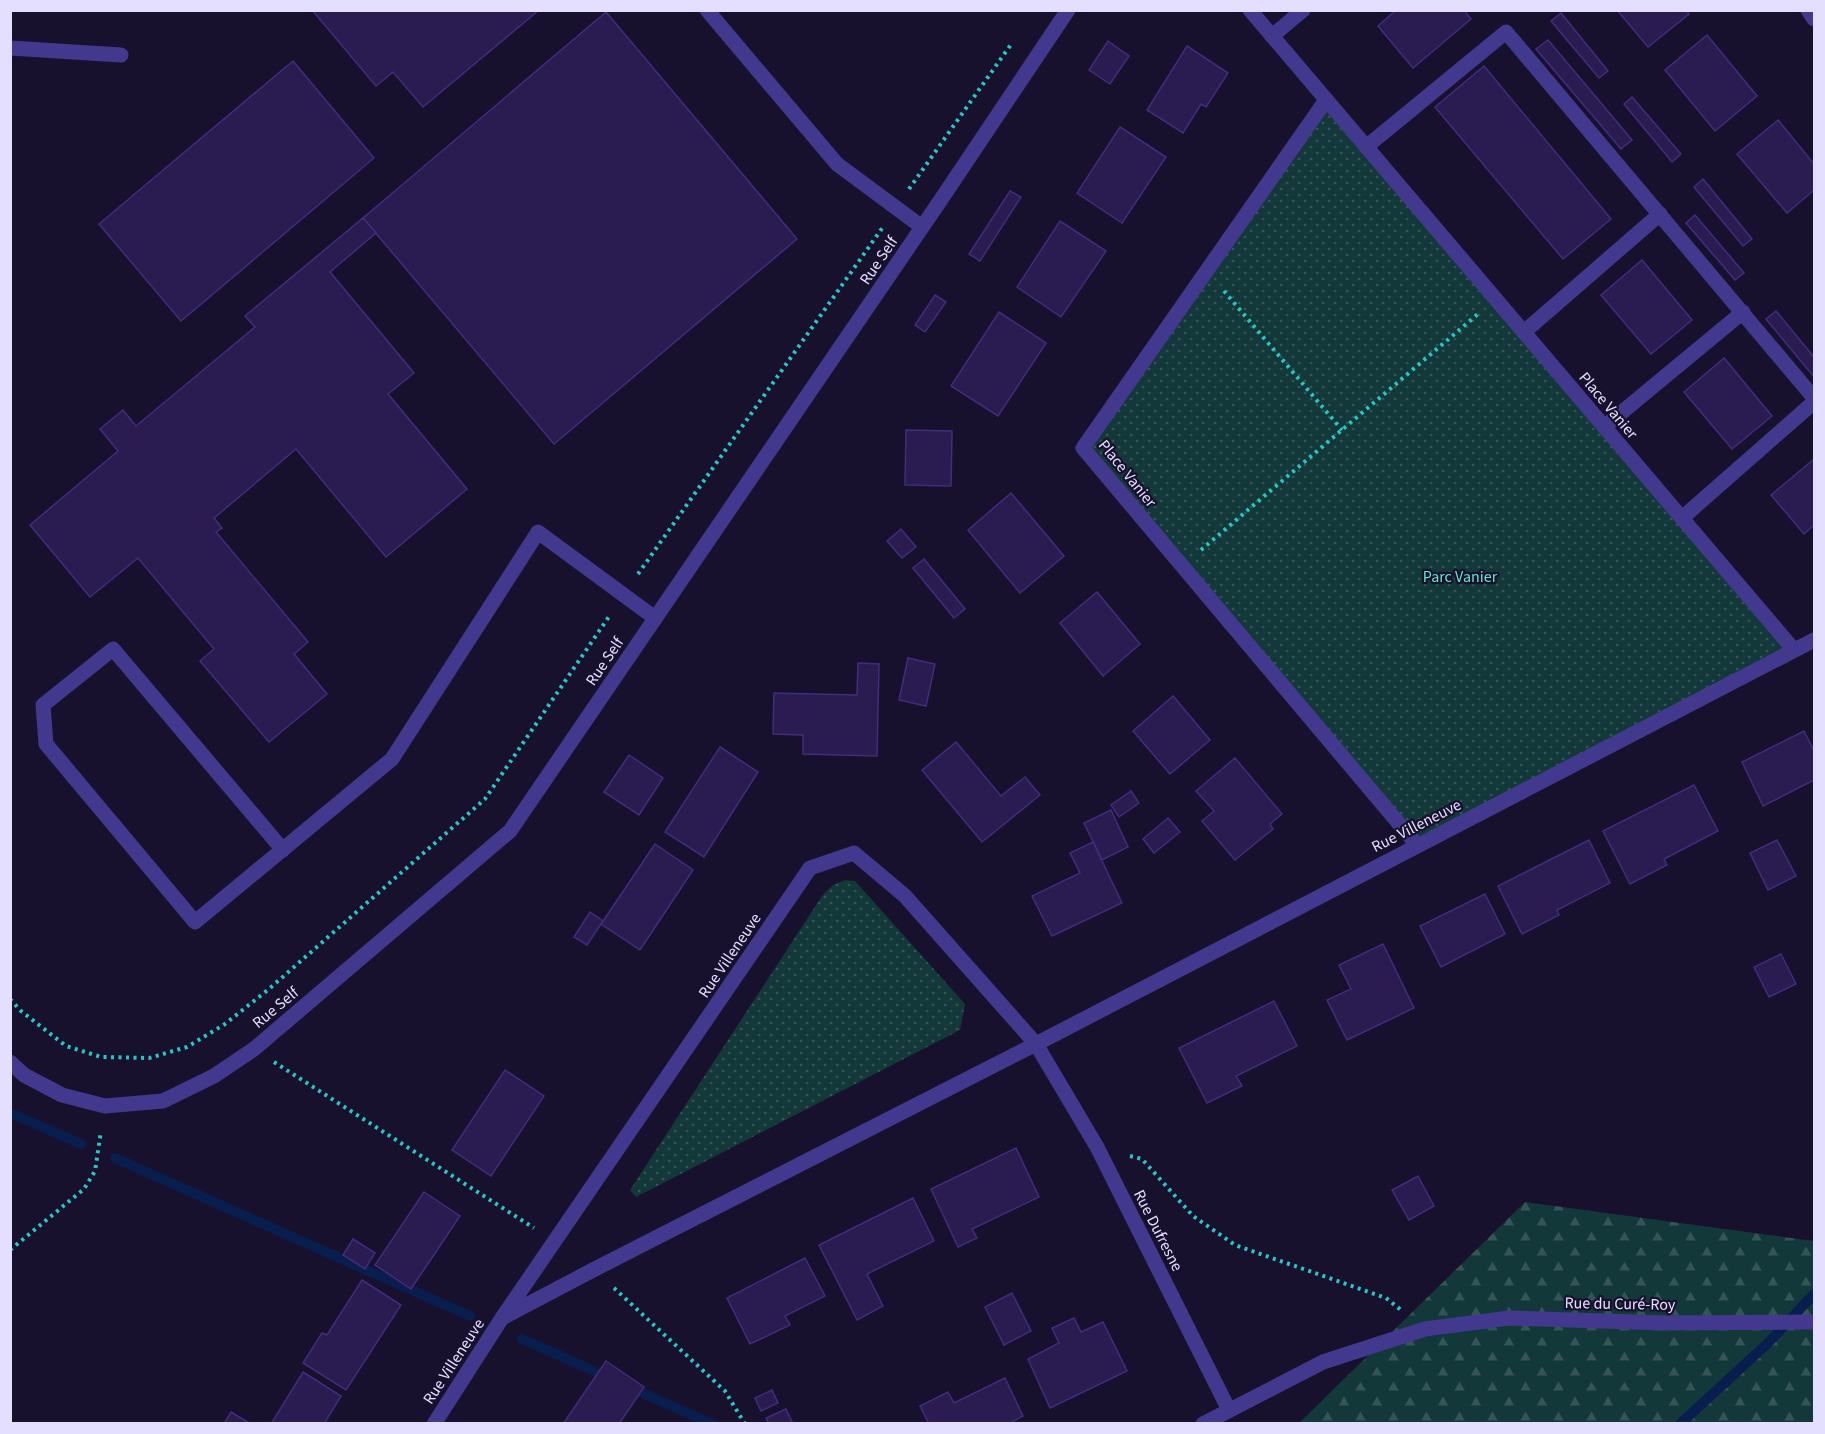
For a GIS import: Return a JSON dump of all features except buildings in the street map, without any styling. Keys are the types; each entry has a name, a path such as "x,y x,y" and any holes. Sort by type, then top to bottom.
{"street":[{"path":"707,10 837,164 922,227"},
{"name":"Rue Self","path":"10,1062 24,1075 62,1095 105,1107 163,1101 214,1076 254,1049 510,831 1068,10"},
{"name":"Place Vanier","path":"1250,10 1794,650"},
{"path":"1272,36 1303,10"},
{"path":"1808,10 1815,19"},
{"path":"1366,147 1506,32 1815,400 1682,518"},
{"path":"10,48 121,55"},
{"name":"Place Vanier","path":"1326,100 1083,448 1417,845"},
{"path":"1524,333 1660,214"},
{"path":"1604,427 1743,312"},
{"path":"283,850 113,649 43,705 46,744 195,922 283,850 392,759 538,532 655,618"},
{"name":"Rue Villeneuve","path":"502,1318 1815,640"},
{"name":"Rue Villeneuve","path":"434,1424 502,1318 810,868 854,853 905,896 1036,1044"},
{"name":"Rue Dufresne","path":"1036,1044 1097,1147 1229,1410"},
{"name":"Rue du Curé-Roy","path":"1229,1410 1323,1362 1425,1329 1509,1318 1665,1323 1815,1322"},
{"path":"1203,1424 1229,1410"}],"path":[{"name":"Rue Self","path":"10,999 21,1011 66,1046 101,1057 150,1058 187,1047 225,1024 269,989 485,799 624,595 1015,39"},
{"path":"1207,271 1342,430"},
{"path":"1182,566 1496,299"},
{"path":"254,1049 555,1241"},
{"path":"10,1250 84,1190 95,1171 105,1107"},
{"path":"1097,1147 1142,1159 1193,1216 1235,1245 1386,1298 1425,1329"},
{"path":"591,1271 622,1295 725,1390 745,1424"}],"green space":[{"name":"Parc Vanier","path":"1326,100 1794,650 1417,845 1083,448"},
{"path":"845,880 855,881 965,1004 960,1030 636,1197 630,1190 822,896 833,885"},
{"path":"1525,1202 1814,1241 1814,1423 1298,1424"}],"waterway":[{"path":"10,1113 81,1144"},
{"path":"115,1158 470,1316"},
{"path":"1680,1424 1768,1343 1814,1294"},
{"path":"522,1339 610,1378"},
{"path":"629,1387 712,1424"}]}
